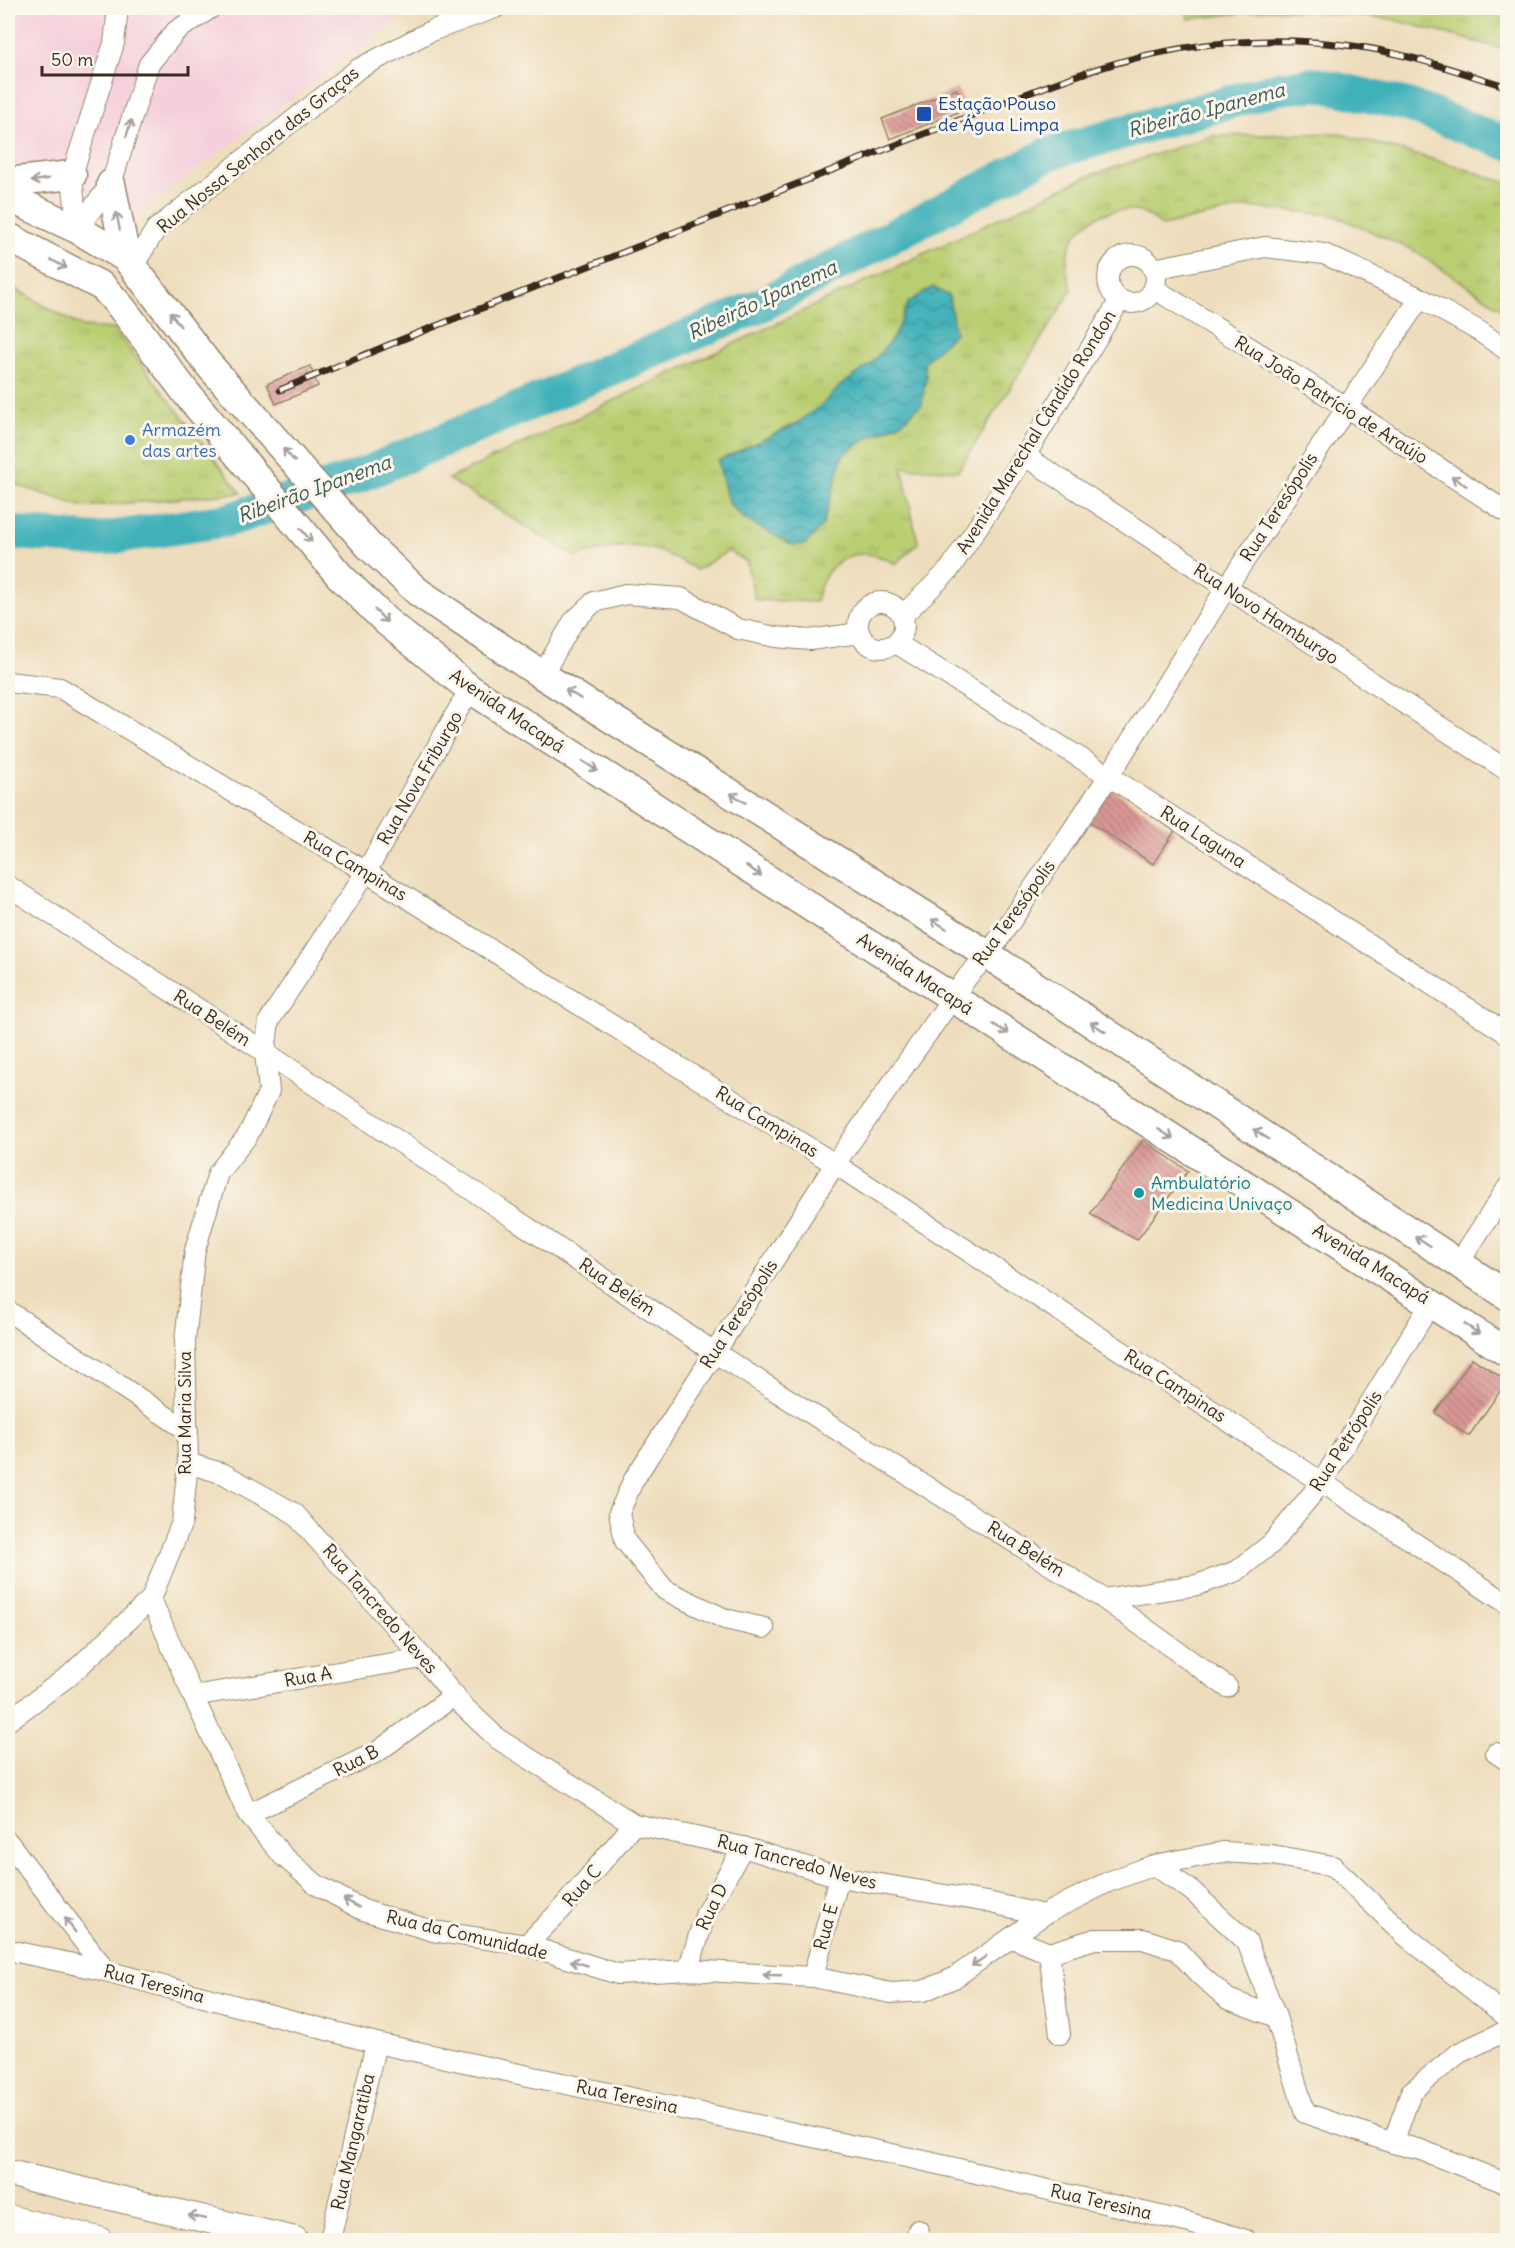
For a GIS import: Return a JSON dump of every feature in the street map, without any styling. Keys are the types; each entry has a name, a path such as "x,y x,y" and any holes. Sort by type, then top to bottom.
{"main road":[{"path":"8,183 72,175"},
{"path":"111,184 130,262"},
{"path":"8,197 77,229 130,262 209,366 369,546 418,592 542,675 988,955 1508,1296"},
{"path":"8,237 77,229"},
{"path":"77,229 103,287"},
{"path":"8,237 103,287"},
{"name":"Avenida Macapá","path":"103,287 122,307 187,394 339,575 387,622 471,689 1508,1353"}],"street":[{"path":"77,229 72,175 114,43 118,8"},
{"path":"77,229 111,184 149,64 176,31 211,8"},
{"name":"Rua Nossa Senhora das Graças","path":"130,262 156,229 358,69 431,31 495,8"},
{"path":"1153,279 1142,258 1134,256 1119,259 1109,272 1109,288 1120,300 1135,303 1143,300 1153,279 1265,247 1324,254 1420,298 1479,331 1508,351"},
{"name":"Rua João Patrício de Araújo","path":"1153,279 1508,513"},
{"name":"Rua Teresópolis","path":"764,1628 725,1619 665,1590 625,1541 619,1513 633,1481 835,1164 968,976 988,955 1109,776 1226,588 1420,298"},
{"name":"Avenida Marechal Cândido Rondon","path":"903,615 949,570 1025,456 1120,300"},
{"name":"Rua Novo Hamburgo","path":"1025,456 1508,771"},
{"path":"542,675 573,622 594,602 626,594 681,598 738,629 776,637 810,640 859,633"},
{"path":"876,602 892,604 903,615 904,630 896,643 889,647 875,648 868,645 859,633 857,625 862,610 876,602"},
{"name":"Rua Laguna","path":"896,643 1109,776 1508,1034"},
{"name":"Rua Campinas","path":"8,682 60,688 366,872 835,1164 1508,1604"},
{"name":"Rua Nova Friburgo","path":"265,1052 269,1021 366,872 471,689"},
{"name":"Rua Belém","path":"8,886 265,1052 714,1352 1104,1599 1227,1687"},
{"name":"Rua Maria Silva","path":"8,1721 70,1675 151,1599 182,1522 188,1463 185,1341 195,1250 218,1173 248,1135 269,1092 265,1052"},
{"path":"1458,1264 1508,1187"},
{"name":"Rua Petrópolis","path":"1104,1599 1197,1585 1237,1571 1272,1543 1322,1482 1431,1303"},
{"path":"8,1311 188,1431"},
{"name":"Rua Tancredo Neves","path":"188,1463 224,1474 294,1513 461,1704 498,1740 634,1824 743,1847 839,1876 987,1902 1044,1915"},
{"name":"Rua da Comunidade","path":"151,1599 248,1814 283,1856 317,1885 363,1910 433,1931 525,1945 618,1974 688,1970 813,1977 891,1993 923,1991 954,1978 1044,1915"},
{"name":"Rua A","path":"193,1696 423,1658"},
{"name":"Rua B","path":"248,1814 378,1752 454,1695"},
{"name":"Rua C","path":"525,1945 566,1904 634,1824"},
{"path":"8,1842 106,1971"},
{"name":"Rua D","path":"688,1970 706,1914 743,1847"},
{"path":"1044,1915 1108,1882 1154,1865 1223,1852 1272,1855 1333,1866 1406,1936 1508,2018"},
{"path":"1154,1865 1192,1891 1247,1942 1276,2017 1305,2113 1393,2143 1421,2150 1508,2184"},
{"name":"Rua E","path":"813,1977 839,1876"},
{"path":"1012,1938 1049,1953 1095,1940 1143,1939 1177,1950 1200,1975 1228,1999 1276,2017"},
{"name":"Rua Teresina","path":"8,1950 106,1971 376,2043 940,2164 1190,2223 1246,2241"},
{"path":"1049,1953 1060,2034"},
{"path":"1393,2143 1411,2092 1459,2053 1508,2030"},
{"name":"Rua Mangaratiba","path":"330,2241 376,2043"},
{"path":"8,2173 295,2241"},
{"path":"8,2218 99,2241"}],"shaded area":[{"path":"8,8 414,8 120,227 8,175"}],"green space":[{"path":"1185,8 1507,8 1507,50 1391,19 1277,9 1189,19"},
{"path":"1337,133 1457,166 1507,183 1507,312 1413,250 1333,215 1247,207 1162,226 1147,215 1135,211 1123,210 1099,216 1079,231 1072,241 1067,262 1072,290 958,471 902,467 918,543 896,564 868,554 845,558 827,574 816,602 755,600 746,561 728,551 697,570 666,554 638,547 610,548 576,557 448,479 1088,176 1212,136","holes":["909,302 955,332 924,362 926,377 866,439 843,455 833,486 792,545 728,503 718,461 796,424 826,402 840,386 871,364 893,338"]},
{"path":"8,285 82,327 114,329 241,493 83,507 8,482"}],"water":[{"path":"933,287 949,296 955,333 924,362 926,377 922,404 901,423 866,439 843,455 823,525 806,544 792,545 746,520 729,504 718,461 796,424 825,402 840,386 871,364 893,338 909,302"}],"building":[{"name":"Estação Pouso de Água Limpa","path":"957,89 966,109 890,139 882,119"},
{"path":"310,366 318,386 276,404 267,384"},
{"path":"1110,788 1175,831 1153,864 1088,821"},
{"name":"Ambulatório Medicina Univaço","path":"1143,1140 1188,1171 1137,1240 1090,1214"},
{"path":"1472,1358 1507,1381 1469,1436 1435,1413"}],"waterway":[{"name":"Ribeirão Ipanema","path":"8,532 95,540 228,520 357,477 761,305 1048,154 1278,88 1317,84 1408,105 1508,144"}],"railway":[{"path":"280,390 403,339 1018,97 1131,59 1224,43 1276,41 1327,43 1391,53 1508,87"}],"place":[{"name":"Estação Pouso de Água Limpa","path":"924,114"},
{"name":"Armazém das artes","path":"130,440"},
{"name":"Ambulatório Medicina Univaço","path":"1139,1193"}]}
